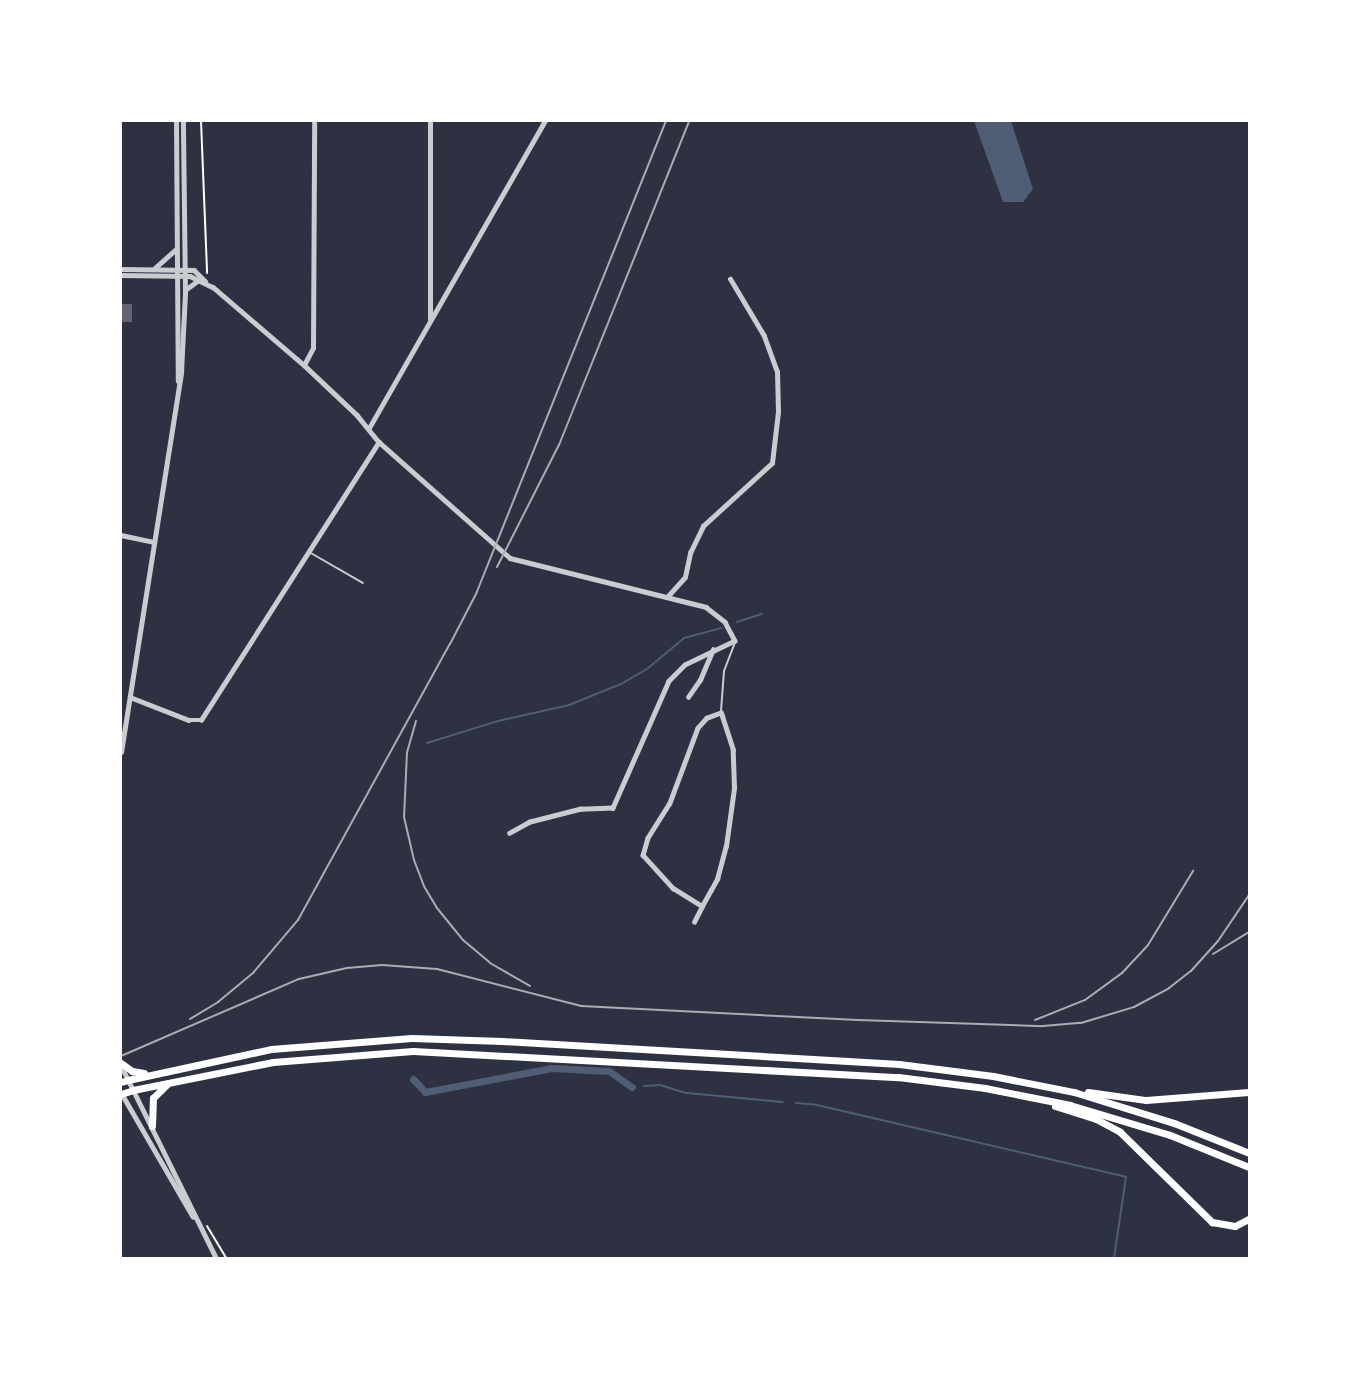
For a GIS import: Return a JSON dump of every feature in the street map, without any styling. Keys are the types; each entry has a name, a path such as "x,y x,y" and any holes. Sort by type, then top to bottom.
{"main road":[{"path":"124,1081 271,1049 385,1039 502,1041 899,1064 1146,1100 1249,1092"},
{"path":"121,1093 172,1080 310,1056 440,1051 898,1077 1018,1094 1138,1124 1249,1167"},
{"path":"121,1065 132,1071 152,1073"},
{"path":"152,1126 153,1098 172,1080"},
{"path":"1046,1086 1141,1112 1249,1153"},
{"path":"1018,1094 1096,1119 1120,1132 1212,1222 1236,1226 1249,1219"}],"street":[{"path":"176,121 175,277 178,381"},
{"path":"121,752 181,372 185,290 183,121"},
{"path":"304,365 313,348 314,121"},
{"path":"430,121 430,320"},
{"path":"369,428 545,121"},
{"path":"155,269 175,250"},
{"path":"121,269 175,268 184,272 200,273 203,281 304,365 369,428 379,442 510,558 716,612 735,641 685,665 669,681 613,808 581,809 530,822 510,833"},
{"path":"121,275 175,277 184,272"},
{"path":"667,597 685,577 690,553 703,526 772,463 778,412 777,372 764,336 730,279"},
{"path":"185,290 203,281"},
{"path":"130,697 189,720 201,720 379,442"},
{"path":"121,535 154,542"},
{"path":"688,697 700,680 713,650"},
{"path":"694,922 717,879 734,788 733,750 721,713 707,718 698,728 670,803 643,849 646,862 673,888 702,906"},
{"path":"121,1065 124,1081 133,1090 152,1126 216,1258"},
{"path":"121,1093 204,1234"}],"lane":[{"path":"308,551 363,583"},
{"path":"721,713 724,671 735,641"}],"path":[{"path":"201,121 203,281"}],"water":[{"path":"974,121 1011,121 1033,189 1023,202 1003,202"}],"building":[{"path":"121,304 132,304 132,322 121,322"}],"waterway":[{"path":"737,622 762,614"},
{"path":"427,743 498,721 569,705 621,684 647,669 684,638 722,628"},
{"path":"413,1079 425,1092 552,1068 609,1071 632,1087"},
{"path":"644,1086 660,1085 687,1093 783,1102"},
{"path":"796,1103 817,1105 1126,1177 1114,1258"}],"railway":[{"path":"190,1019 218,1002 253,973 298,920 450,644 476,594 666,121"},
{"path":"497,567 559,445 689,121"},
{"path":"416,721 407,752 404,817 414,860 425,888 437,908 463,940 490,963 530,986"},
{"path":"1035,1020 1085,1000 1122,973 1148,945 1193,871"},
{"path":"121,1056 299,979 347,968 382,965 437,969 581,1006 858,1020 1043,1026 1081,1023 1134,1007 1169,988 1191,971 1218,941 1249,895"},
{"path":"1213,954 1249,932"}]}
